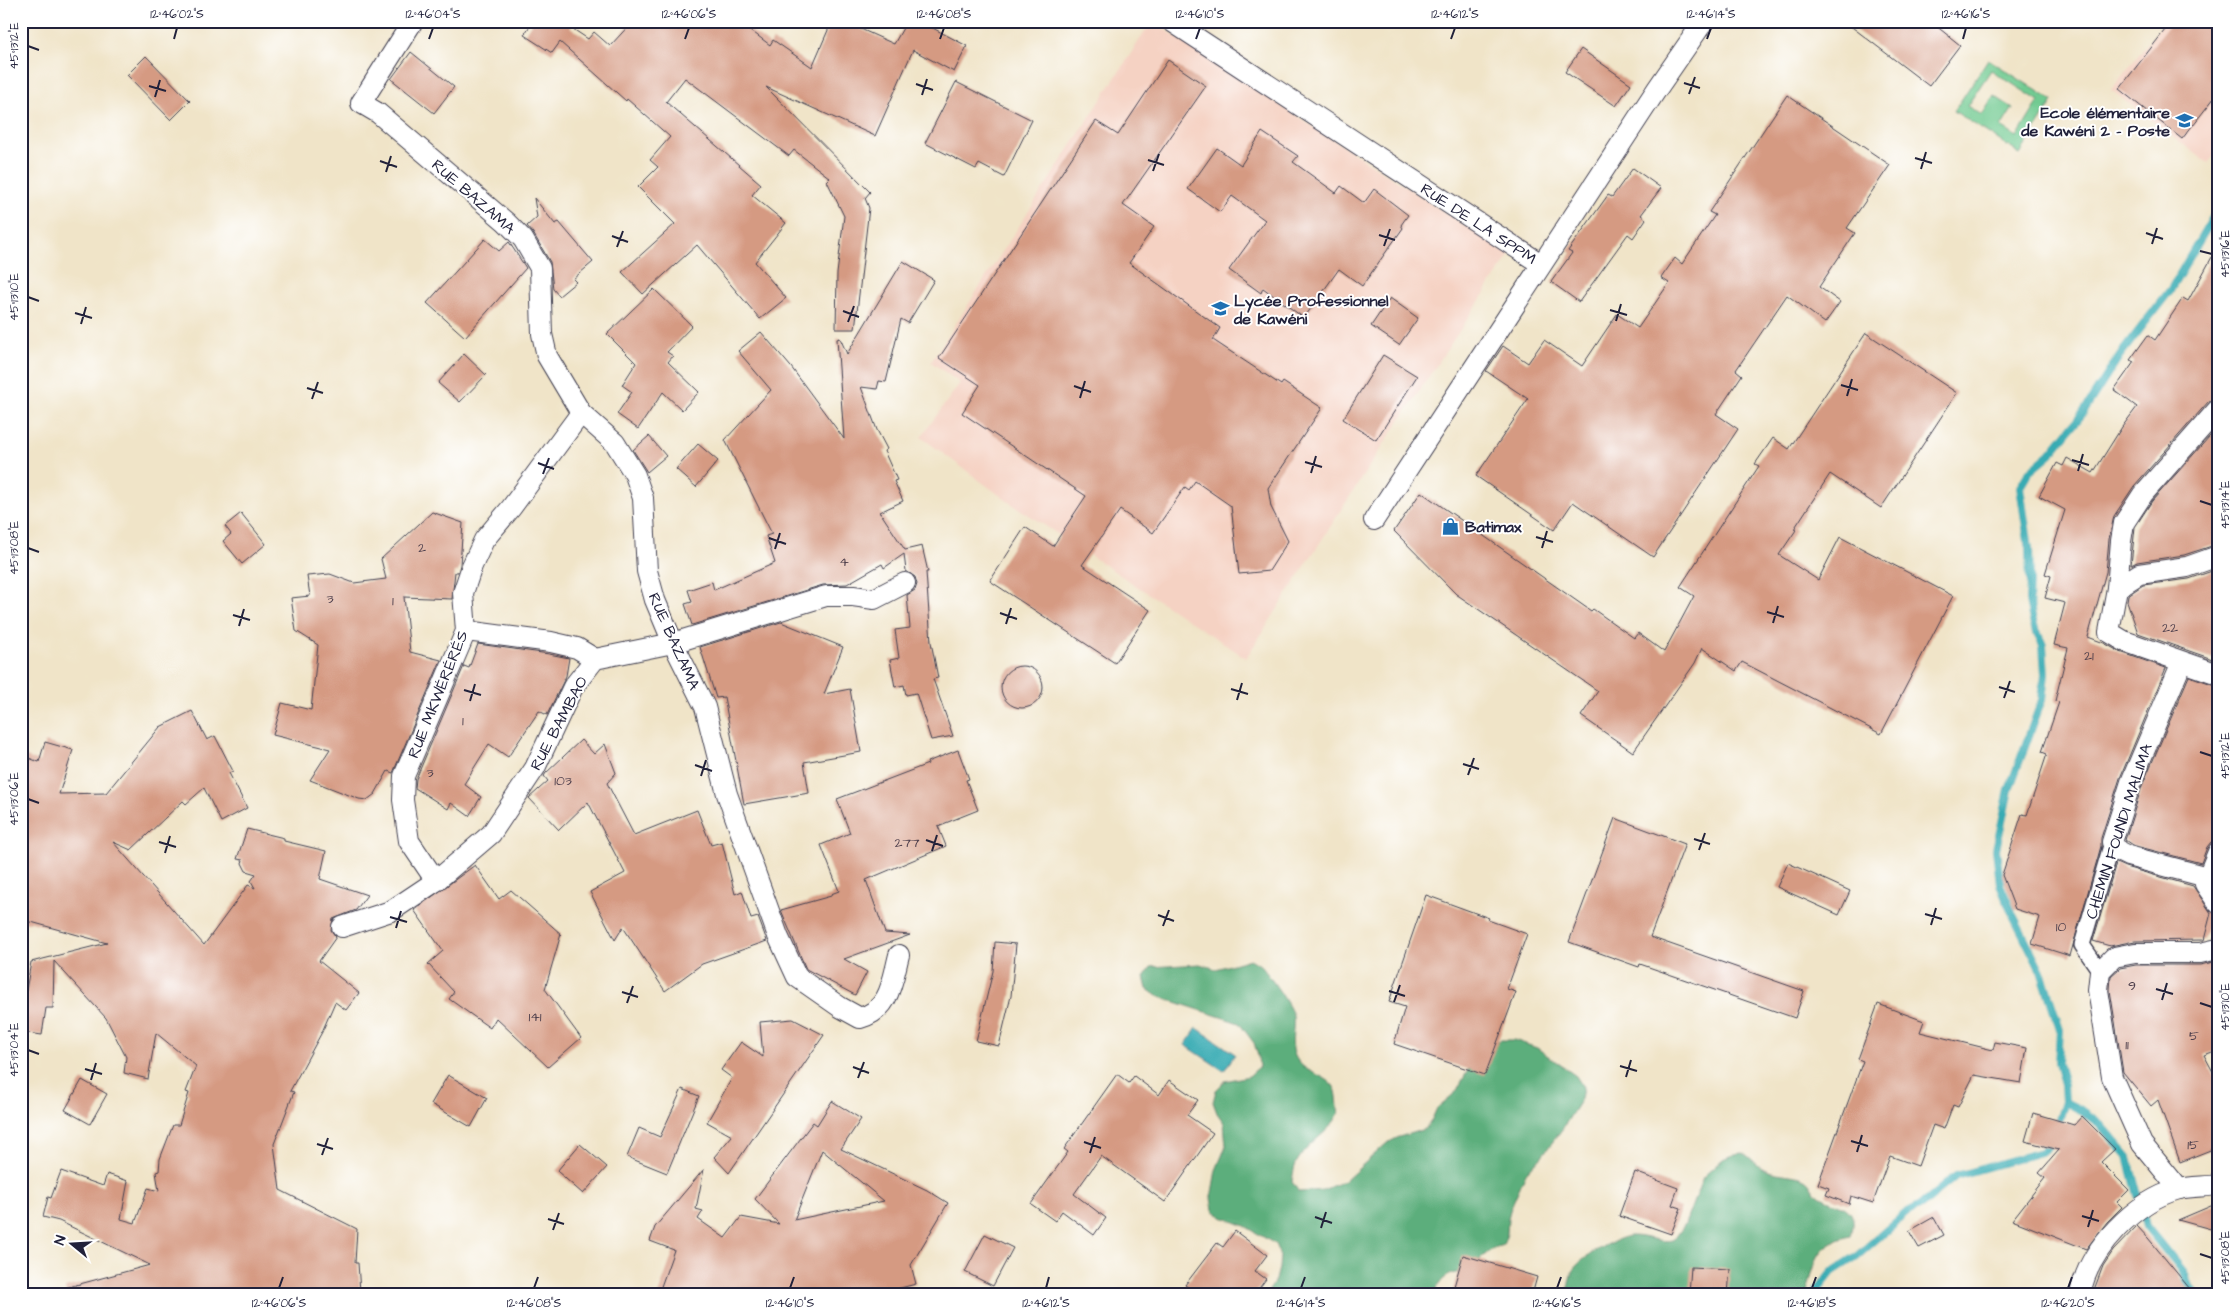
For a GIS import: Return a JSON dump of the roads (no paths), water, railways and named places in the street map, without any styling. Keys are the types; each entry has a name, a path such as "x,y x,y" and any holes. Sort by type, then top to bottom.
{"street":[{"name":"RUE BAZAMA","path":"413,21 361,103 378,113 524,239 540,268 542,334 547,356 581,413 615,443 635,475 643,498 647,571 655,600 673,643 705,708 726,794 778,936 797,976 840,1007 860,1018 873,1014 887,998 899,955"},
{"name":"RUE DE LA SPPM","path":"1171,21 1541,264 1704,21"},
{"path":"1374,520 1541,264"},
{"path":"2218,409 2143,494 2124,523 2118,588 2108,632 2124,641 2218,674"},
{"name":"RUE MKWÉRÉRÉS","path":"436,882 410,841 403,800 404,776 466,631 463,592 484,540 511,508 581,413"},
{"path":"2118,588 2139,574 2187,567 2218,556"},
{"name":"RUE BAMBAO","path":"342,927 391,911 436,882 491,834 535,768 574,687 595,659 673,643 826,596 854,596 874,599 905,583"},
{"path":"466,631 551,642 576,648 595,659"},
{"name":"CHEMIN FOUNDI MALIMA","path":"2100,971 2082,945 2131,782 2182,662"},
{"path":"2112,842 2118,851 2128,856 2207,877"},
{"path":"2218,852 2205,884 2218,903"},
{"path":"2179,1189 2142,1144 2112,1078 2098,990 2100,971 2114,956 2135,953 2200,953 2218,950"},
{"path":"2080,1295 2095,1255 2108,1238 2133,1213 2179,1189 2218,1185"}],"water":[{"path":"1197,1028 1235,1054 1224,1071 1185,1045"}],"waterway":[{"path":"2056,1129 2065,1102 2064,1085 2058,1063 2060,1030 2041,971 2000,884 1996,849 2009,790 2042,700 2045,674 2043,645 2034,626 2029,600 2029,548 2020,487 2029,472 2050,454 2083,413 2120,355 2171,289 2218,209"},
{"path":"2065,1102 2083,1111 2098,1122 2128,1157 2146,1226 2183,1272 2196,1295"},
{"path":"1814,1295 1832,1272 1857,1256 1906,1213 1921,1205 1956,1176 2041,1152 2049,1145 2051,1139"}],"place":[{"name":"Ecole élémentaire de Kawéni 2 - Poste","path":"2184,121"},
{"name":"Lycée Professionnel de Kawéni","path":"1220,309"},
{"name":"Batimax","path":"1451,526"}]}
